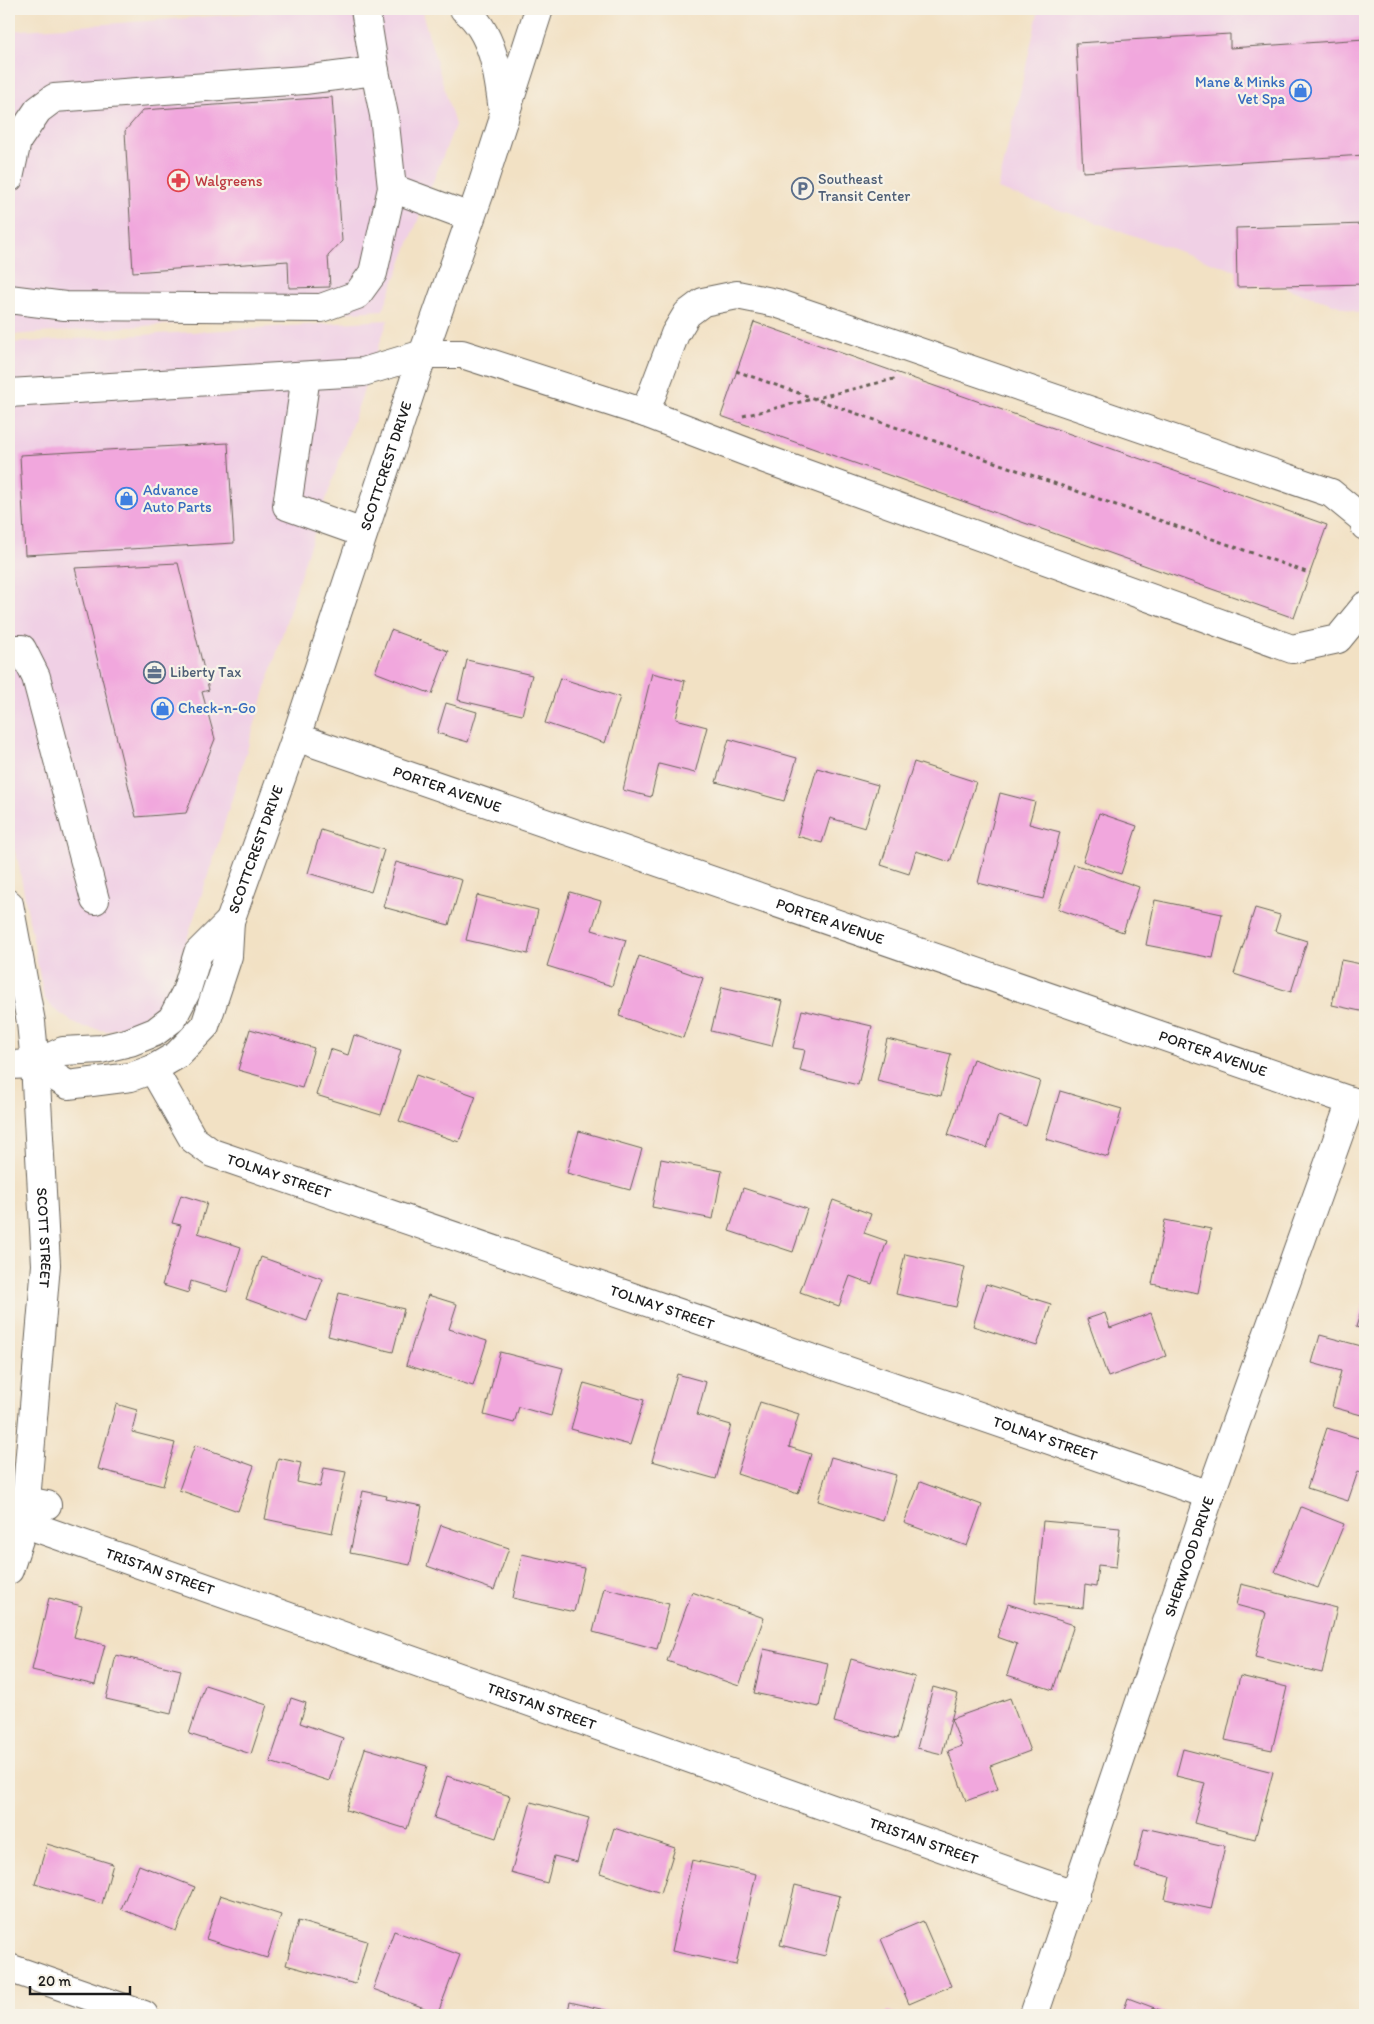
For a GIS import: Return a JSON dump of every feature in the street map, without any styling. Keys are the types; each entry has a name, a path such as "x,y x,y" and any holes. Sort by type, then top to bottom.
{"street":[{"path":"9,299 65,306 322,308 357,296 373,273 392,188 384,114 365,9"},
{"path":"464,9 484,33 498,71 504,119"},
{"name":"SCOTTCREST DRIVE","path":"35,1064 68,1085 131,1077 153,1069 177,1055 205,1026 228,956 230,921 296,736 423,354 504,119 539,9"},
{"path":"9,178 17,140 38,110 54,98 304,80 375,71"},
{"path":"392,188 470,217"},
{"path":"645,413 675,334 687,314 703,302 737,295 776,303 1331,493 1364,520 1365,526"},
{"path":"9,393 364,372 423,354 462,354 645,413 766,459 1292,648 1338,639 1365,606"},
{"path":"306,376 287,506 364,533"},
{"path":"9,649 22,649 36,677 95,900"},
{"name":"PORTER AVENUE","path":"296,736 1358,1103"},
{"name":"SCOTT STREET","path":"9,904 31,1022 46,1265 26,1512 9,1570"},
{"name":"SCOTTCREST DRIVE","path":"9,1065 35,1064 64,1051 101,1049 130,1042 155,1032 172,1019 186,992 198,954 230,921"},
{"name":"TOLNAY STREET","path":"153,1069 193,1139 212,1153 1210,1495"},
{"name":"SHERWOOD DRIVE","path":"1034,2015 1210,1495 1358,1103"},
{"name":"TRISTAN STREET","path":"26,1512 1076,1895"},
{"path":"9,1968 144,2015"}],"path":[{"path":"736,371 1310,573"},
{"path":"740,417 906,376"}],"shaded area":[{"path":"313,9 421,9 455,125 383,310 9,335 9,31"},
{"path":"1039,9 1365,9 1365,315 998,189"},
{"path":"388,320 306,557 215,854 179,963 162,1003 133,1023 107,1031 79,1026 56,1011 44,998 18,861 9,834 9,343"}],"building":[{"path":"1230,34 1230,48 1365,39 1365,155 1083,172 1076,43"},
{"name":"Walgreens","path":"332,97 342,241 328,256 330,287 289,288 288,261 133,272 125,131 143,110"},
{"path":"1365,224 1365,284 1237,287 1236,228"},
{"path":"754,322 1327,525 1294,618 721,416"},
{"name":"Advance Auto Parts","path":"228,443 234,543 25,555 20,455"},
{"path":"178,563 209,690 202,692 215,739 186,813 136,817 75,568"},
{"path":"391,630 448,651 432,694 375,672"},
{"path":"467,660 532,675 522,715 458,700"},
{"path":"652,673 685,681 676,719 707,727 695,773 659,764 651,797 623,790"},
{"path":"560,678 620,697 605,743 545,723"},
{"path":"446,703 477,712 468,742 437,733"},
{"path":"729,739 797,758 784,801 716,782"},
{"path":"914,762 976,782 950,862 916,851 909,874 881,865"},
{"path":"817,768 878,785 865,828 830,818 822,843 797,836"},
{"path":"1000,793 1035,802 1029,824 1060,832 1043,899 978,883"},
{"path":"1099,813 1137,826 1121,874 1083,861"},
{"path":"321,830 384,850 371,892 308,873"},
{"path":"396,862 462,880 449,925 383,907"},
{"path":"1074,864 1139,887 1123,932 1058,909"},
{"path":"570,892 601,901 592,930 626,940 612,986 547,966"},
{"path":"477,895 538,910 528,954 466,940"},
{"path":"1155,900 1222,914 1213,958 1146,945"},
{"path":"1255,908 1280,915 1275,931 1307,941 1291,992 1234,974"},
{"path":"1364,946 1365,1012 1332,1005 1341,960 1361,964"},
{"path":"639,956 703,978 683,1038 619,1016"},
{"path":"722,987 783,1001 772,1046 711,1031"},
{"path":"802,1010 872,1026 858,1085 800,1071 805,1050 793,1048"},
{"path":"250,1029 314,1048 302,1088 238,1070"},
{"path":"354,1035 401,1050 381,1115 316,1095 330,1049 348,1055"},
{"path":"887,1039 951,1054 941,1096 877,1081"},
{"path":"973,1059 1040,1081 1026,1126 998,1116 987,1148 948,1135"},
{"path":"416,1075 476,1096 459,1142 399,1121"},
{"path":"1060,1091 1122,1109 1108,1157 1046,1139"},
{"path":"579,1131 642,1149 630,1190 567,1173"},
{"path":"661,1159 722,1171 713,1219 652,1207"},
{"path":"743,1188 807,1209 793,1252 729,1231"},
{"path":"181,1195 207,1203 198,1233 241,1247 227,1292 191,1281 188,1293 162,1285 181,1225 172,1223"},
{"path":"833,1200 871,1214 864,1233 887,1241 872,1284 850,1276 839,1306 800,1292"},
{"path":"1165,1220 1211,1229 1198,1293 1152,1284"},
{"path":"905,1254 965,1267 956,1307 896,1294"},
{"path":"261,1257 323,1279 307,1321 246,1299"},
{"path":"986,1284 1051,1304 1037,1346 973,1326"},
{"path":"339,1293 404,1309 393,1352 328,1336"},
{"path":"428,1295 457,1304 449,1329 487,1341 473,1386 406,1365"},
{"path":"1365,1298 1365,1330 1356,1327"},
{"path":"1105,1313 1110,1328 1151,1313 1166,1356 1108,1377 1087,1319"},
{"path":"1320,1335 1365,1347 1365,1416 1332,1407 1341,1371 1312,1363"},
{"path":"500,1352 563,1368 551,1416 519,1407 514,1423 484,1415"},
{"path":"677,1374 706,1382 697,1415 731,1425 716,1479 652,1461"},
{"path":"584,1383 644,1400 630,1445 571,1429"},
{"path":"760,1402 799,1414 789,1447 811,1454 798,1494 737,1474"},
{"path":"116,1404 137,1410 132,1432 175,1443 163,1486 98,1469"},
{"path":"1327,1428 1365,1440 1365,1474 1358,1471 1348,1501 1307,1488"},
{"path":"195,1445 254,1466 238,1511 179,1490"},
{"path":"831,1457 896,1475 883,1521 818,1501"},
{"path":"278,1458 301,1463 297,1482 320,1487 324,1468 346,1472 332,1533 265,1519"},
{"path":"920,1482 982,1505 967,1546 904,1523"},
{"path":"363,1491 387,1496 386,1499 422,1506 410,1565 350,1553"},
{"path":"1301,1507 1344,1524 1318,1588 1275,1572"},
{"path":"1043,1521 1120,1528 1116,1567 1098,1565 1096,1587 1085,1585 1083,1608 1035,1603"},
{"path":"441,1525 509,1548 494,1590 427,1566"},
{"path":"522,1554 584,1568 574,1612 513,1598"},
{"path":"1241,1584 1337,1608 1322,1673 1255,1657 1266,1613 1236,1605"},
{"path":"604,1588 669,1604 657,1649 593,1632"},
{"path":"692,1592 764,1618 739,1686 667,1661"},
{"path":"49,1598 82,1606 74,1637 105,1645 95,1685 32,1670"},
{"path":"1008,1604 1074,1625 1053,1690 1007,1675 1017,1644 997,1637"},
{"path":"764,1649 828,1663 819,1707 754,1693"},
{"path":"116,1655 181,1670 171,1714 106,1699"},
{"path":"851,1659 915,1677 897,1739 834,1722"},
{"path":"1240,1676 1287,1687 1272,1750 1225,1740"},
{"path":"205,1685 267,1705 251,1754 189,1734"},
{"path":"933,1687 958,1694 942,1754 917,1748"},
{"path":"291,1698 306,1703 300,1723 343,1738 329,1781 270,1762"},
{"path":"1010,1698 1030,1751 990,1766 998,1789 966,1801 948,1751 962,1746 951,1719"},
{"path":"365,1748 427,1766 407,1829 346,1810"},
{"path":"1183,1749 1273,1772 1255,1839 1194,1823 1205,1783 1176,1776"},
{"path":"447,1776 510,1796 496,1838 434,1818"},
{"path":"531,1802 589,1818 577,1862 554,1856 547,1883 511,1873"},
{"path":"614,1828 675,1848 661,1893 600,1873"},
{"path":"1144,1828 1225,1846 1211,1909 1165,1899 1170,1877 1135,1868"},
{"path":"47,1844 113,1864 102,1904 35,1884"},
{"path":"692,1860 756,1874 736,1965 672,1951"},
{"path":"139,1865 195,1887 176,1931 121,1909"},
{"path":"795,1885 840,1896 825,1956 780,1945"},
{"path":"220,1895 281,1915 267,1958 206,1939"},
{"path":"298,1921 367,1941 355,1984 286,1965"},
{"path":"923,1921 951,1986 909,2004 881,1939"},
{"path":"394,1931 460,1955 438,2013 373,1989"},
{"path":"1128,1998 1168,2013 1168,2015 1122,2015"},
{"path":"570,2002 618,2013 618,2015 567,2015"},
{"path":"887,2011 900,2015 886,2015"}],"place":[{"name":"Mane & Minks Vet Spa","path":"1301,91"},
{"name":"Walgreens","path":"179,181"},
{"name":"Southeast Transit Center","path":"802,188"},
{"name":"Advance Auto Parts","path":"127,499"},
{"name":"Liberty Tax","path":"154,672"},
{"name":"Check-n-Go","path":"162,708"}]}
